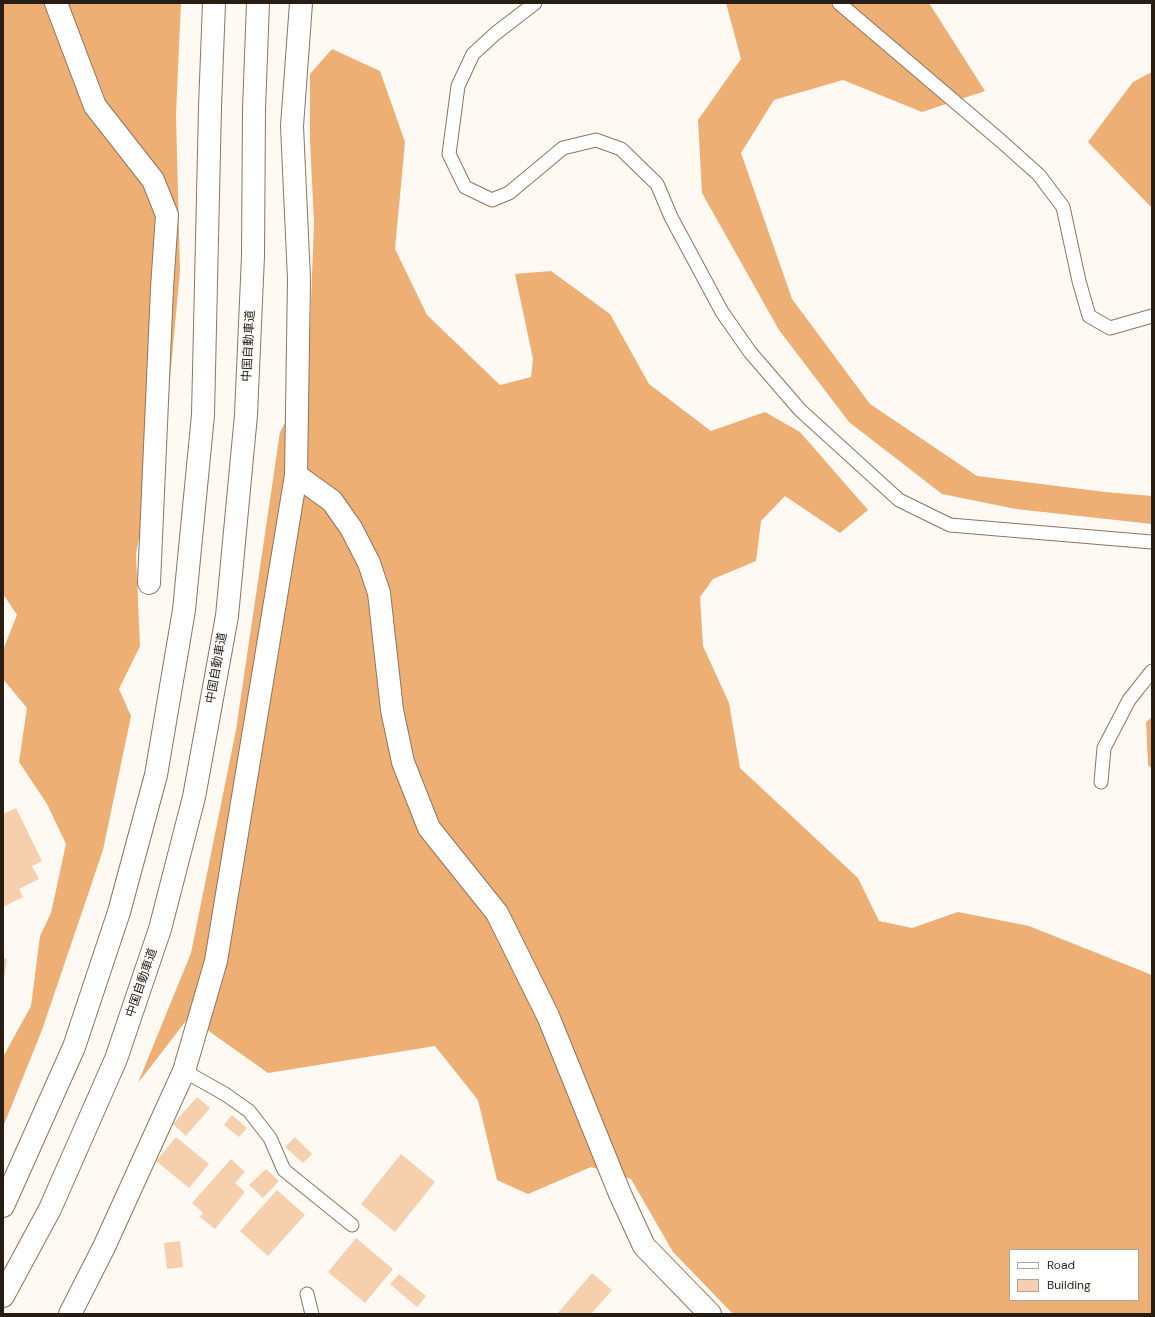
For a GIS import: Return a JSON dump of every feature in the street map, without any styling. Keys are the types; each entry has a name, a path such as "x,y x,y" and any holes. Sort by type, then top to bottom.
{"main road":[{"path":"56,3 95,106 153,180 167,215 149,583"},
{"path":"3,1206 74,1047 119,912 156,775 184,610 203,415 214,3"},
{"name":"中国自動車道","path":"3,1296 50,1209 116,1059 160,929 194,797 227,616 246,415 253,256 254,109 258,3"},
{"path":"70,1314 104,1247 184,1071 216,961 296,475 299,279 292,126 301,3"},
{"path":"296,475 332,501 351,528 369,563 379,593 392,710 403,762 429,828 497,913 548,1016 620,1194 644,1246 710,1314"}],"lane":[{"path":"535,3 496,33 473,54 458,86 449,154 465,187 492,200 509,193 563,148 596,140 621,149 657,184 671,217 722,312 750,352 800,410 846,454 899,500 950,525 1152,542"},
{"path":"839,3 1002,141 1039,175 1062,207 1079,281 1090,316 1110,328 1152,316"},
{"path":"1100,782 1104,748 1129,700 1152,671"},
{"path":"184,1071 225,1094 249,1111 270,1138 284,1170 352,1225"},
{"path":"307,1294 312,1314"}],"shaded area":[{"path":"3,3 181,3 176,114 180,271 168,400 136,553 140,646 119,689 131,716 103,850 42,1030 3,1127 3,1057 31,1006 40,936 51,913 66,844 47,804 19,762 27,708 3,679 3,650 17,615 3,594"},
{"path":"726,3 929,3 985,91 922,112 843,80 774,100 741,153 792,299 870,404 977,476 1105,492 1152,496 1152,524 1016,509 942,494 849,422 779,330 702,193 698,120 741,59"},
{"path":"332,49 380,71 405,142 395,249 427,315 500,385 531,377 533,359 515,274 551,271 610,314 649,384 711,431 765,412 800,432 868,510 840,533 785,496 761,521 756,561 713,579 700,597 703,646 729,703 740,768 858,878 879,921 912,928 958,912 1029,926 1152,975 1152,1314 733,1314 673,1252 631,1179 591,1167 528,1194 497,1180 478,1100 435,1046 268,1073 189,1017 138,1083 191,953 236,730 280,432 308,379 314,223 310,140 310,74"},
{"path":"1152,72 1152,208 1088,142 1133,82"},
{"path":"1152,717 1152,769 1148,765 1146,722"}],"building":[{"path":"16,808 42,861 32,866 39,879 19,889 23,897 3,907 3,814"},
{"path":"3,958 7,959 4,977 3,977"},
{"path":"197,1097 210,1108 186,1136 173,1124"},
{"path":"232,1115 247,1128 239,1137 224,1125"},
{"path":"176,1137 209,1164 189,1188 156,1161"},
{"path":"295,1137 312,1154 303,1163 285,1147"},
{"path":"401,1154 435,1182 395,1232 361,1204"},
{"path":"231,1159 245,1172 235,1183 245,1192 215,1229 200,1217 203,1213 192,1203"},
{"path":"266,1169 279,1181 263,1198 249,1185"},
{"path":"277,1190 305,1215 268,1256 240,1231"},
{"path":"356,1238 393,1269 365,1303 328,1272"},
{"path":"180,1241 183,1267 167,1269 164,1243"},
{"path":"592,1273 612,1290 591,1314 557,1314"},
{"path":"399,1274 426,1296 417,1307 390,1284"}]}
